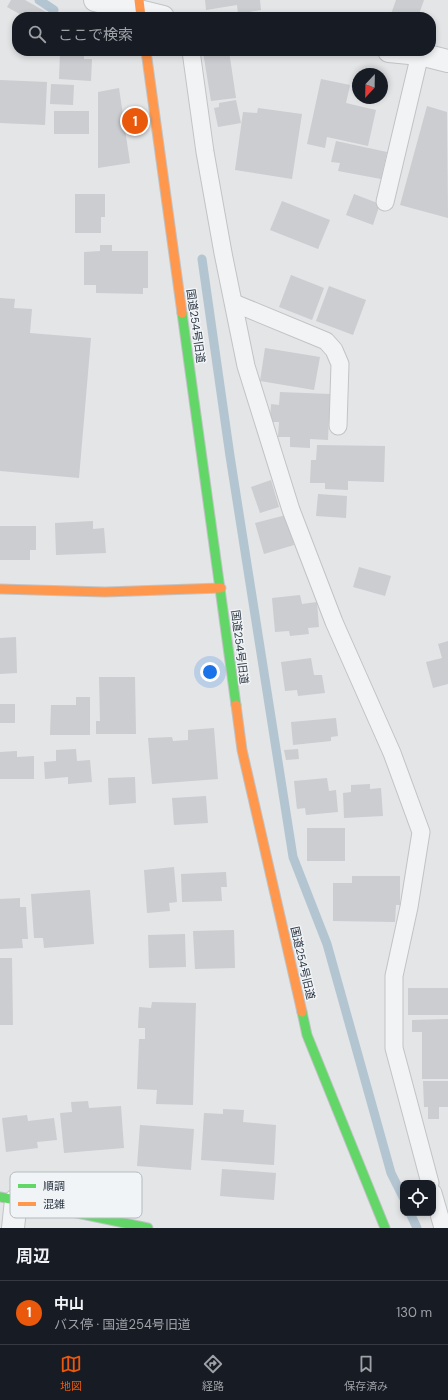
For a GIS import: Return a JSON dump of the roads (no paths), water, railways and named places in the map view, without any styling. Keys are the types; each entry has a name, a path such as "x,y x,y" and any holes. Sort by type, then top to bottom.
{"street":[{"path":"95,0 140,10"},
{"name":"国道254号旧道","path":"147,56 221,588 242,750 307,1035 385,1228"},
{"path":"428,56 448,61"},
{"path":"0,588 105,592 221,588"},
{"path":"8,1199 10,1211"},
{"path":"11,1218 13,1228"},
{"path":"100,1218 148,1228"}],"lane":[{"path":"192,56 205,152 222,253 234,302 246,366 291,510 334,622 392,752 422,832 409,907 394,976 394,1048 429,1180"},
{"path":"385,202 420,56"},
{"path":"234,302 326,341 334,350 340,364 338,426"},
{"path":"436,1204 443,1228"}],"waterway":[{"path":"39,0 54,10"},
{"path":"202,259 230,456 293,857 327,944 391,1173 400,1191"},
{"path":"411,1216 417,1228"}],"place":[{"name":"中山","path":"135,121"}]}
